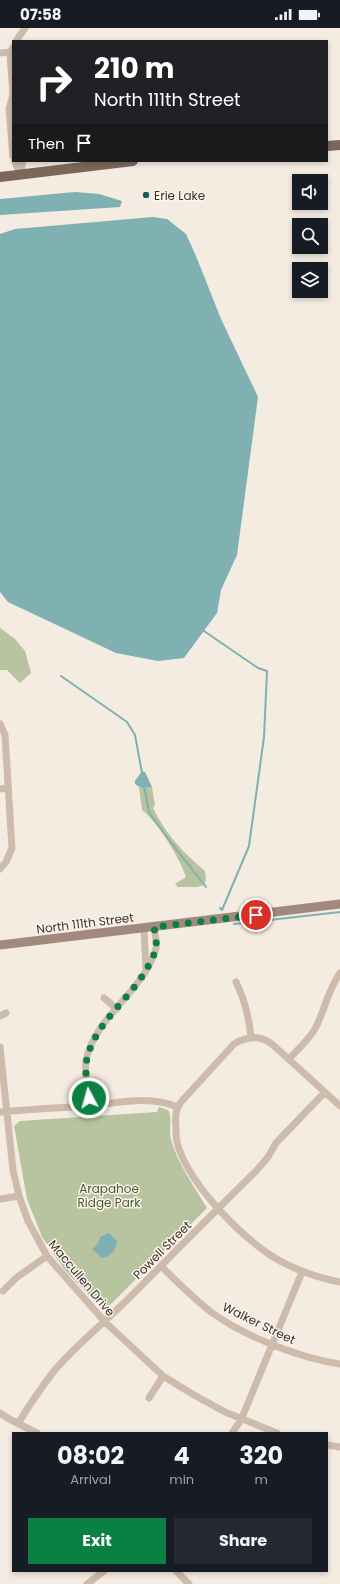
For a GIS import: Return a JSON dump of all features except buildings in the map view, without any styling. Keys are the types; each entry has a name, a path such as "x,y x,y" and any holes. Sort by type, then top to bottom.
{"main road":[{"path":"328,146 340,145"},
{"path":"0,177 125,162"}],"street":[{"path":"17,40 25,28"},
{"path":"0,52 12,50"},
{"path":"12,98 9,109 12,144"},
{"path":"15,162 20,175"},
{"path":"20,175 23,162"},
{"path":"0,724 5,735 12,848 9,857 0,869"},
{"path":"0,789 8,788"},
{"name":"North 111th Street","path":"0,945 340,904"},
{"path":"90,1106 86,1060 96,1034 138,984 153,958 156,947 154,927"},
{"path":"144,928 146,969"},
{"path":"290,1059 315,1029 332,984 340,973"},
{"path":"236,982 249,1017 250,1037"},
{"path":"104,998 117,1009"},
{"path":"340,1106 324,1093 290,1059 267,1040 259,1037 250,1037 242,1039 234,1044 178,1107 175,1122 178,1146 186,1164 218,1208 232,1223 268,1254 302,1272 340,1282"},
{"name":"Maccullen Drive","path":"0,1047 3,1111 13,1170 19,1196 28,1221 47,1256 105,1322 163,1376 194,1395 241,1420 274,1432"},
{"name":"Powell Street","path":"18,1424 34,1397 78,1346 105,1322 256,1170 287,1131 324,1093"},
{"path":"3,1111 90,1106 130,1101 169,1103 178,1107"},
{"path":"0,1199 19,1196"},
{"path":"3,1291 16,1278 47,1256"},
{"name":"Walker Street","path":"161,1266 197,1301 212,1313 234,1326 272,1344 305,1357 340,1364"},
{"path":"233,1432 241,1420 302,1272"},
{"path":"150,1398 163,1376"},
{"path":"0,1413 35,1432"},
{"path":"328,1444 340,1447"},
{"path":"87,1584 103,1572"},
{"path":"177,1572 189,1584"}],"green space":[{"path":"0,628 15,639 25,651 31,673 20,683 7,670 0,670"},
{"path":"139,787 152,787 155,805 153,808 158,818 189,857 205,871 206,880 204,885 197,887 178,887 175,884 186,877 179,860 168,841 142,810"},
{"name":"Arapahoe Ridge Park","path":"159,1107 168,1110 170,1117 170,1136 174,1149 187,1175 207,1208 104,1311 64,1269 42,1237 27,1199 14,1126 20,1121 157,1112"}],"water":[{"path":"75,192 99,194 122,201 120,207 0,215 0,199"},
{"name":"Erie Lake","path":"153,217 167,219 186,234 221,319 258,397 237,555 221,590 217,613 184,658 158,661 116,653 8,602 0,592 0,234 15,229"},
{"path":"142,771 145,772 152,787 145,788 135,784 135,781"},
{"path":"109,1233 117,1241 117,1244 108,1256 102,1258 92,1249 99,1242 100,1237"}],"waterway":[{"path":"204,631 258,668 267,671 264,737 249,846 222,910 220,908"},
{"path":"61,676 127,722 135,735 142,773"},
{"path":"144,786 149,812 206,887"},
{"path":"234,924 340,912"}],"place":[{"name":"Erie Lake","path":"146,195"}],"route":[{"path":"89,1098 86,1060 91,1046 96,1034 138,984 153,958 156,947 154,927 256,915"}]}
